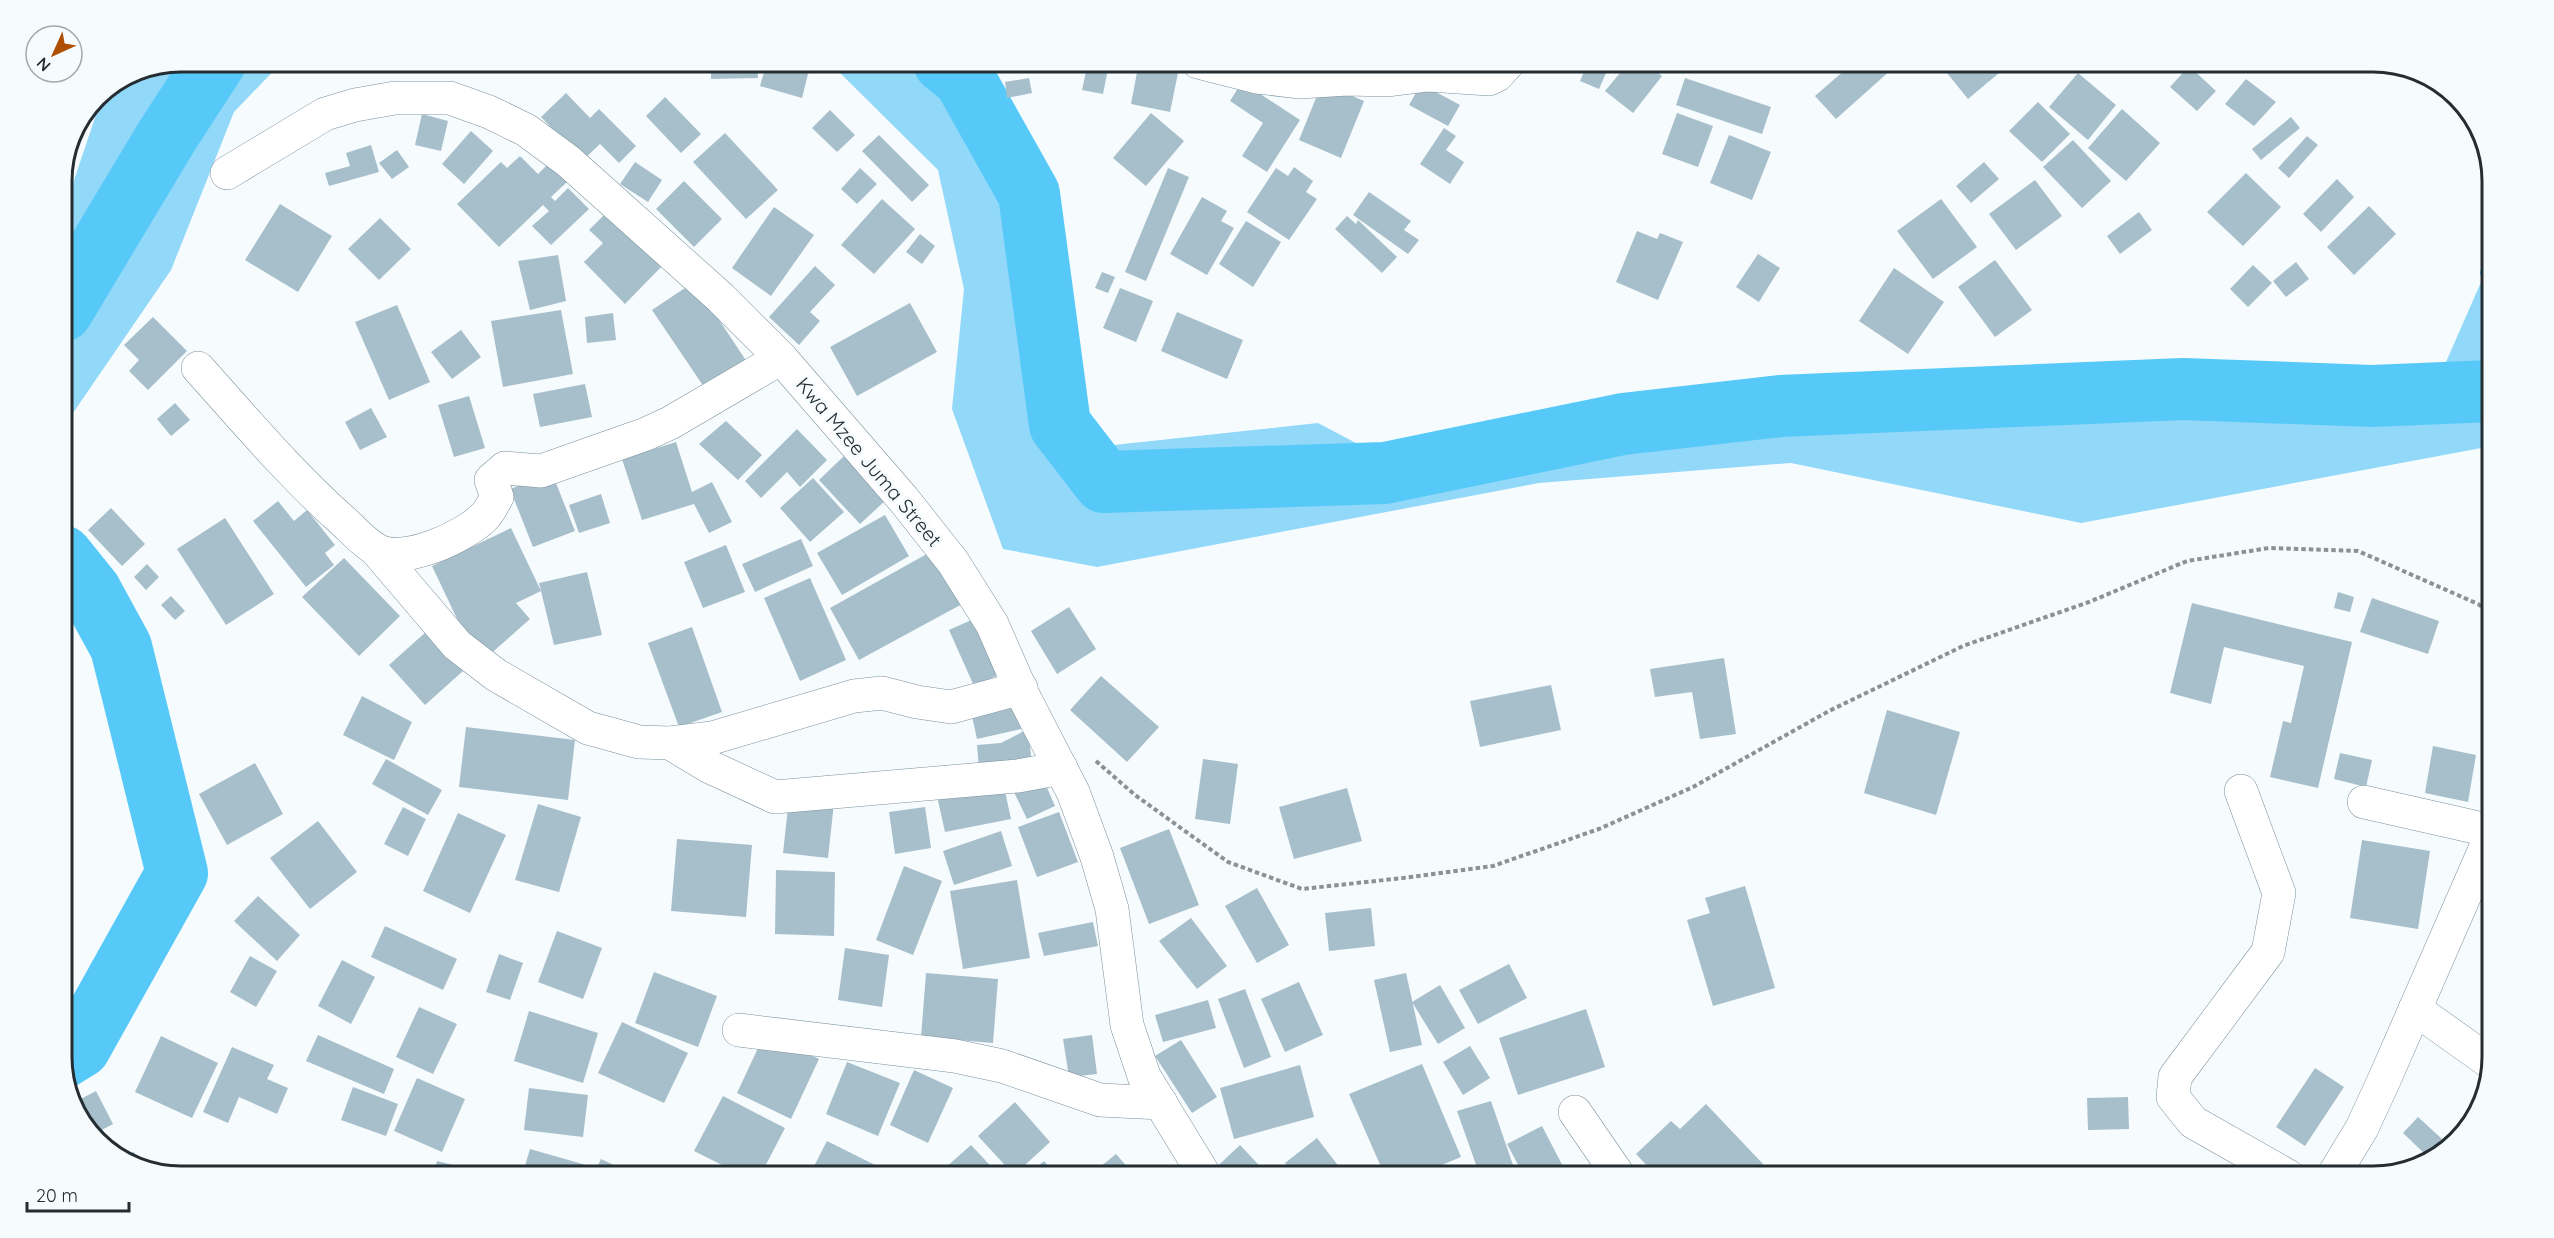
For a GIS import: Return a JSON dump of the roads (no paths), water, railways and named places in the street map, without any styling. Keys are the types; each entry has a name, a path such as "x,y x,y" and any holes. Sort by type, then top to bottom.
{"street":[{"path":"1237,72 1257,77 1300,82 1347,79 1388,80 1428,75 1489,79 1500,72"},
{"name":"Kwa Mzee Juma Street","path":"227,173 325,114 355,105 395,98 450,98 489,112 526,130 568,161 721,298 782,358 855,441 953,562 992,624 1073,792 1097,857 1112,909 1127,1025 1144,1076 1199,1166"},
{"path":"377,551 396,556 451,539 486,515 497,497 491,480 505,468 541,471 646,434 670,423 782,358"},
{"path":"198,368 311,493 377,551 457,645 496,675 588,728 639,742 670,743 712,738 854,696 882,693 917,702 951,707 1021,688"},
{"path":"670,743 708,766 775,797 1018,776 1061,768"},
{"path":"2241,791 2279,893 2268,952 2175,1077 2174,1096 2193,1122 2270,1166"},
{"path":"2364,802 2482,830"},
{"path":"2339,1166 2362,1128 2482,855"},
{"path":"2415,1009 2482,1057"},
{"path":"739,1030 955,1056 1002,1066 1100,1100 1161,1103"},
{"path":"1575,1112 1612,1166"}],"waterway":[{"path":"72,294 167,136 209,72"},
{"path":"956,72 964,78 1029,194 1060,425 1104,482 1385,473 1623,424 1780,406 2183,389 2372,396 2482,391"},
{"path":"72,568 91,592 121,647 177,873 80,1047 72,1052"}]}
